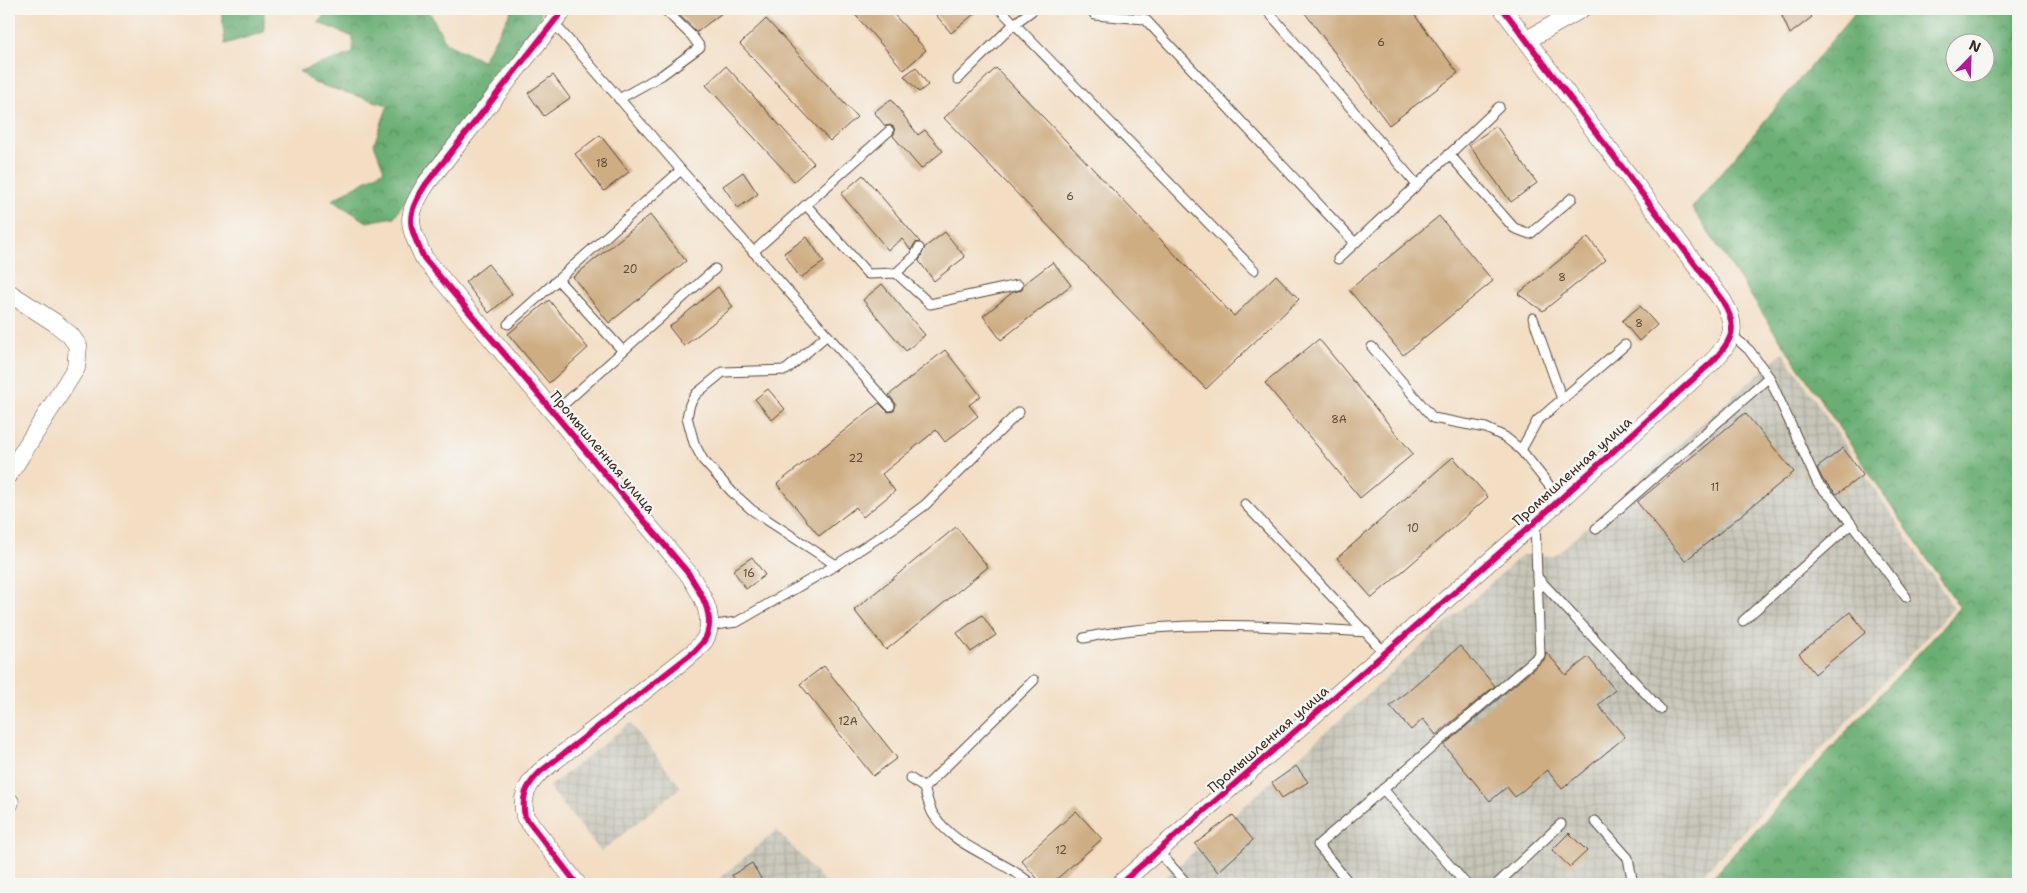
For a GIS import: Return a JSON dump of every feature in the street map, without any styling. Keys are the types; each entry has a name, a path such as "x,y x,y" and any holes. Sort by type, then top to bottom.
{"street":[{"path":"1503,9 1722,300 1729,311 1733,324 1732,334"},
{"path":"1527,40 1581,9"},
{"name":"Промышленная улица","path":"559,15 426,184 414,203 410,222 424,258 688,574 704,599 708,612 708,626"},
{"path":"9,293 54,322 70,335 78,346 76,368 9,474"},
{"name":"Промышленная улица","path":"1120,884 1535,522 1712,362 1721,352 1732,334"},
{"path":"577,884 525,817 523,805 524,792 529,783 540,772 695,651 706,638 708,626"}],"lane":[{"path":"619,98 662,75 700,46 664,9"},
{"path":"1000,9 1254,270"},
{"path":"958,79 1014,24 1034,9"},
{"path":"1090,9 1096,15 1145,19 1356,243"},
{"path":"1266,9 1417,185"},
{"path":"559,15 619,98 890,406"},
{"path":"1338,259 1499,107"},
{"path":"753,252 889,131"},
{"path":"1449,154 1514,228 1530,234 1572,198"},
{"path":"508,324 681,170"},
{"path":"806,205 868,274 896,273 915,256 919,248"},
{"path":"554,414 715,269"},
{"path":"896,273 930,304 1018,285"},
{"path":"558,280 622,351"},
{"path":"1533,318 1562,400"},
{"path":"1732,334 1749,350 1769,377 1818,484 1832,498 1850,525 1906,597"},
{"path":"827,335 786,370 723,372 696,394 690,404 687,417 694,443 703,460 732,492 752,510 836,565"},
{"path":"1521,450 1537,421 1626,345"},
{"path":"1372,347 1433,418 1486,428 1505,437 1521,450 1560,499"},
{"path":"1596,529 1769,377"},
{"path":"708,626 737,622 836,565 925,505 1019,412"},
{"path":"1245,504 1385,653"},
{"path":"1350,884 1318,845 1540,655 1535,522"},
{"path":"1743,621 1850,525"},
{"path":"1537,577 1660,709"},
{"path":"1084,638 1119,632 1166,628 1274,626 1366,632"},
{"path":"924,788 1034,680"},
{"path":"910,778 924,788 932,813 948,833 969,847 1015,872 1031,884"},
{"path":"1383,790 1466,884"},
{"path":"1596,820 1628,858 1633,884"},
{"path":"1497,884 1561,824"},
{"path":"1158,851 1187,884"}],"shaded area":[{"path":"1783,352 1954,608 1694,884 1158,884 1522,555 1554,556"},
{"path":"630,723 681,787 601,852 549,787"},
{"path":"777,830 826,884 713,884"}],"green space":[{"path":"221,9 264,9 264,32 225,44"},
{"path":"327,9 428,9 446,43 482,61 511,12 510,9 541,9 540,18 394,217 367,222 332,200 384,170 374,144 388,105 314,83 299,71 353,53 353,37 319,23"},
{"path":"1858,9 2018,9 2018,884 1706,884 1960,608 1692,208"}],"building":[{"path":"673,9 727,9 697,32"},
{"path":"850,9 889,9 926,50 904,70"},
{"path":"931,9 980,9 951,33"},
{"path":"1302,9 1410,9 1458,73 1389,125"},
{"path":"1790,9 1804,9 1812,17 1790,34 1782,16"},
{"path":"766,19 857,117 830,141 740,44"},
{"path":"726,66 814,163 794,181 706,85"},
{"path":"916,67 928,85 919,92 904,76"},
{"path":"996,68 1234,316 1276,275 1299,299 1206,389 944,118"},
{"path":"553,75 570,98 544,116 528,93"},
{"path":"891,99 918,135 925,130 943,151 921,169 893,136 895,132 894,127 890,125 885,126 874,112"},
{"path":"1496,126 1537,183 1511,202 1469,145"},
{"path":"600,135 629,172 604,191 575,154"},
{"path":"743,172 758,194 738,208 723,186"},
{"path":"863,175 920,242 915,243 911,250 902,239 888,250 841,194"},
{"path":"650,215 686,261 609,323 573,277"},
{"path":"1439,216 1493,281 1403,355 1349,290"},
{"path":"945,232 965,257 934,281 919,261 925,247"},
{"path":"807,237 824,262 800,278 784,253"},
{"path":"1588,237 1606,260 1543,311 1518,294"},
{"path":"1053,262 1071,285 1001,340 983,316 1013,292 1022,290 1024,284"},
{"path":"488,264 512,294 489,313 465,282"},
{"path":"882,284 925,335 906,351 863,300"},
{"path":"718,287 733,307 684,346 669,327"},
{"path":"549,300 588,348 549,383 508,334"},
{"path":"1640,306 1657,325 1639,341 1622,321"},
{"path":"1319,339 1413,454 1360,498 1265,383"},
{"path":"945,350 981,396 969,405 978,416 945,442 936,430 882,474 895,491 863,517 856,507 819,536 777,484 879,403 888,412 894,411 896,404 889,395"},
{"path":"768,389 785,409 772,420 755,399"},
{"path":"1745,413 1794,472 1685,561 1637,502"},
{"path":"1843,448 1863,475 1837,494 1823,480 1817,468"},
{"path":"1453,457 1488,497 1372,598 1337,558"},
{"path":"956,527 988,567 886,650 854,610"},
{"path":"752,557 765,575 746,589 733,570"},
{"path":"1850,612 1866,632 1815,674 1799,654"},
{"path":"982,615 996,635 971,652 957,633"},
{"path":"1460,646 1495,686 1436,735 1423,719 1411,730 1390,706"},
{"path":"1546,652 1566,675 1588,657 1615,690 1598,705 1625,737 1562,789 1547,770 1515,797 1507,787 1490,801 1444,745 1544,660"},
{"path":"824,666 897,758 873,776 800,684"},
{"path":"1296,766 1308,782 1282,798 1272,783"},
{"path":"1076,811 1102,839 1051,884 1042,884 1021,860"},
{"path":"1233,815 1253,840 1218,872 1195,844"},
{"path":"1569,833 1587,851 1570,867 1552,850"},
{"path":"752,863 764,884 737,884 732,875"}],"cycle path":[{"path":"564,9 426,184 419,195 411,221 415,237 424,258 688,573 706,604 709,622 708,631 704,641 695,651 540,772 528,787 524,798 525,817 577,884"},
{"path":"1120,884 1535,522 1712,362 1729,340 1732,326 1731,318 1722,300 1503,9"}]}
